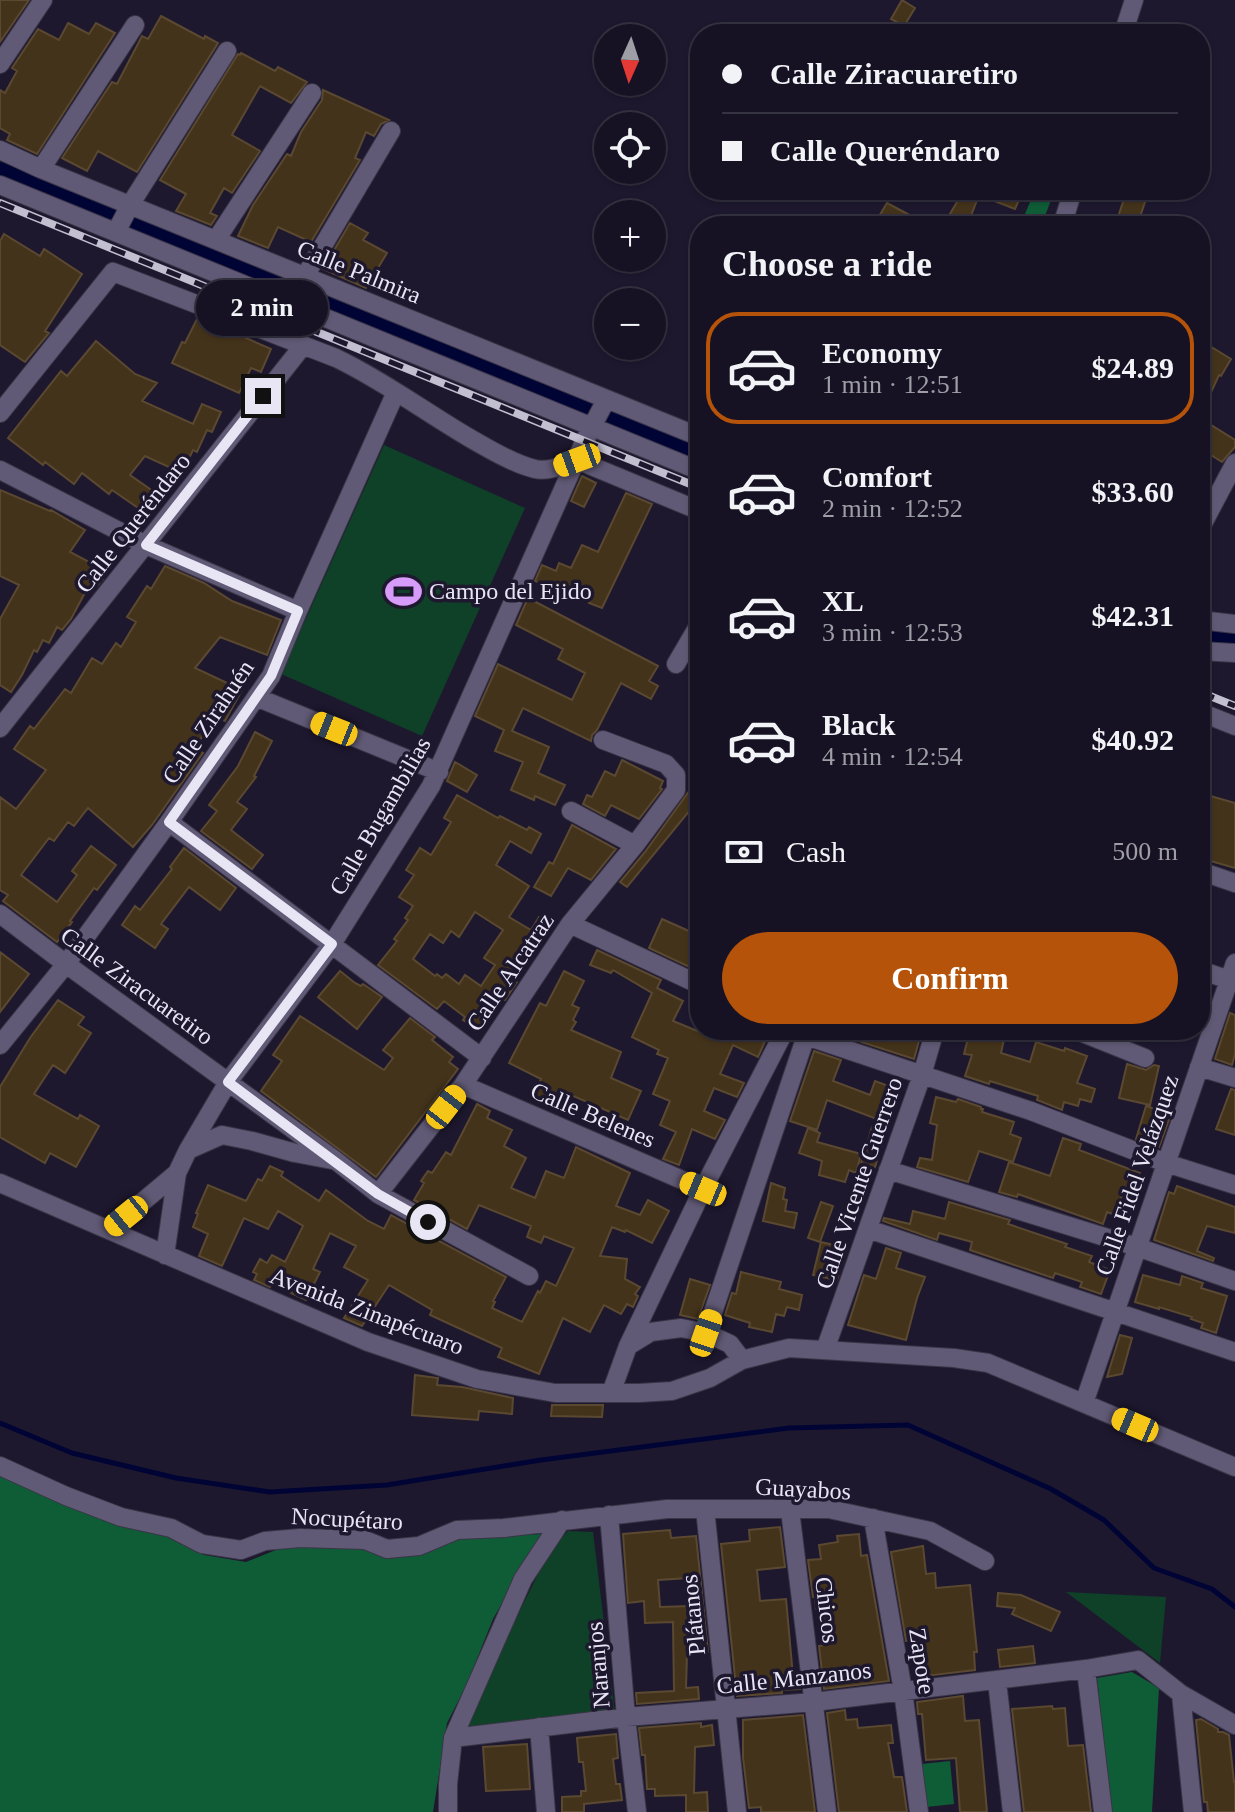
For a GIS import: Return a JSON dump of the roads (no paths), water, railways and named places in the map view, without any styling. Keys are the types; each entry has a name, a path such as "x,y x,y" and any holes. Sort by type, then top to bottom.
{"street":[{"path":"0,64 43,0"},
{"path":"1126,24 1134,0"},
{"path":"41,169 135,25"},
{"path":"116,231 227,51"},
{"path":"216,240 312,93"},
{"path":"305,276 391,131"},
{"name":"Calle Palmira","path":"0,150 130,206 690,433"},
{"path":"0,185 593,424 690,467"},
{"path":"0,413 113,272 362,370 492,451 536,469 577,460 690,507"},
{"path":"310,310 324,285"},
{"name":"Calle Queréndaro","path":"0,728 302,347"},
{"name":"Calle Zirahuén","path":"0,1045 66,964 271,676 396,392"},
{"name":"Calle Bugambilias","path":"165,1255 177,1173 188,1150 228,1082 332,944 439,772 593,424 606,401"},
{"path":"1210,510 1235,463"},
{"path":"0,470 146,545 298,611"},
{"path":"1210,621 1235,624"},
{"path":"676,664 690,640"},
{"path":"1210,652 1235,653"},
{"path":"256,697 439,772"},
{"path":"1210,716 1235,726"},
{"name":"Calle Alcatraz","path":"378,1194 463,1085 570,924 676,790 676,775 666,764 603,740"},
{"path":"571,811 635,845"},
{"path":"169,822 482,1058"},
{"path":"1210,874 1235,883"},
{"name":"Calle Ziracuaretiro","path":"0,914 378,1194 529,1276"},
{"path":"570,924 690,980"},
{"path":"1210,972 1233,975"},
{"name":"Calle Fidel Velázquez","path":"1210,1037 1233,975"},
{"path":"611,1393 628,1346 703,1189 780,1040"},
{"path":"706,1333 805,1040"},
{"path":"826,1040 1235,1185"},
{"name":"Calle Vicente Guerrero","path":"825,1350 932,1040"},
{"path":"1100,1040 1145,1058"},
{"name":"Calle Fidel Velázquez","path":"1084,1403 1209,1040"},
{"path":"1199,1067 1235,1078"},
{"name":"Calle Belenes","path":"463,1085 703,1189"},
{"path":"188,1150 222,1135 335,1160"},
{"path":"888,1170 1137,1247 1235,1281"},
{"path":"109,1230 177,1173"},
{"name":"Avenida Zinapécuaro","path":"0,1183 368,1342 477,1379 555,1393 639,1393 672,1391 710,1378 742,1360 789,1348 954,1358 988,1363 1235,1467"},
{"path":"868,1229 1235,1352"},
{"path":"628,1346 651,1332 681,1328 706,1333 730,1344 742,1360"},
{"name":"Nocupétaro","path":"0,1466 121,1517 171,1528 202,1544 241,1550 265,1541 300,1538 365,1540 387,1549 419,1546 457,1530 504,1528 609,1515"},
{"name":"Guayabos","path":"609,1515 667,1509 829,1509 930,1531 985,1561"},
{"name":"Plátanos","path":"705,1509 737,1812"},
{"name":"Chicos","path":"790,1510 827,1812"},
{"name":"Naranjos","path":"609,1515 637,1812"},
{"name":"Zapote","path":"873,1518 903,1691 919,1812"},
{"path":"447,1811 453,1738 523,1579 562,1520"},
{"name":"Calle Manzanos","path":"453,1738 626,1717 814,1702 997,1681 1138,1660 1181,1694"},
{"path":"1086,1669 1103,1812"},
{"path":"997,1681 1012,1812"},
{"path":"1181,1694 1235,1725"},
{"path":"1181,1694 1193,1812"},
{"path":"539,1727 546,1812"}],"waterway":[{"path":"0,171 690,452"},
{"path":"1210,638 1235,640"},
{"path":"0,1423 72,1453 176,1478 270,1492 387,1485 541,1460 789,1428 908,1425 1051,1489 1104,1520 1154,1568 1212,1589 1235,1607"}],"railway":[{"path":"0,203 690,484"},
{"path":"1210,696 1235,706"}],"place":[{"name":"Campo del Ejido","path":"403,591"}]}
